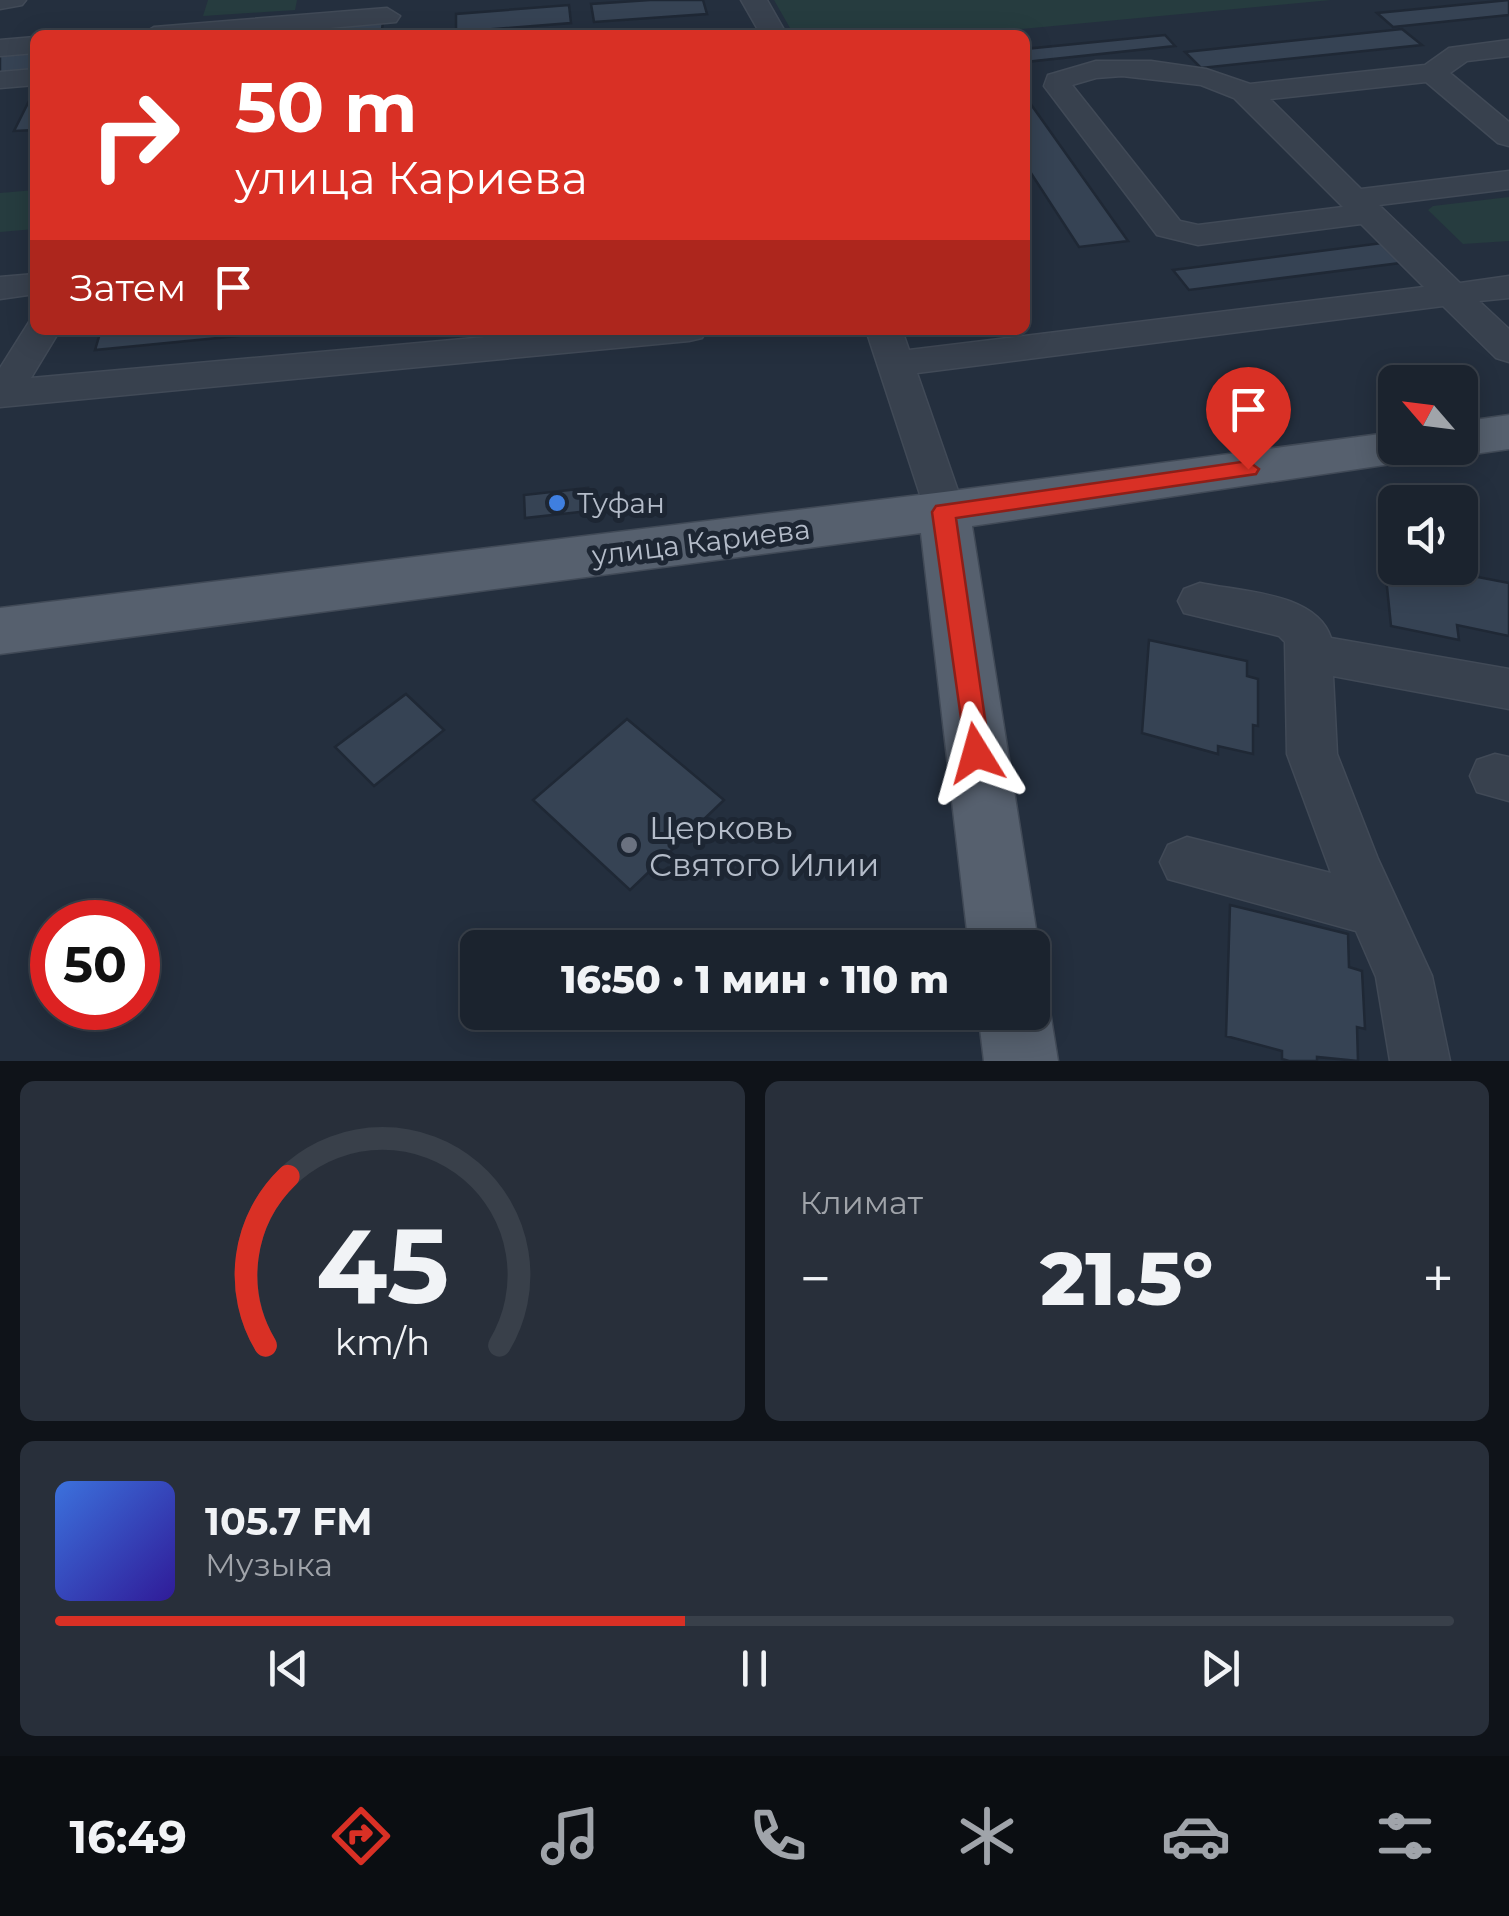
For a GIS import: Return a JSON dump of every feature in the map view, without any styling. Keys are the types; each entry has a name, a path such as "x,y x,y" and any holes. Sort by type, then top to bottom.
{"main road":[{"path":"1478,436 1509,432"},
{"name":"улица Кариева","path":"0,631 944,512 1378,451"},
{"path":"944,512 1002,930"},
{"path":"1016,1030 1020,1061"}],"street":[{"path":"0,1 13,0"},
{"path":"191,30 200,0"},
{"path":"754,0 771,30"},
{"path":"234,30 387,16"},
{"path":"0,48 30,45"},
{"path":"1245,93 1432,73 1459,54 1509,48"},
{"path":"1509,180 1362,206 1198,234 1169,228 1080,116 1058,81 1077,74 1145,67 1203,76 1245,93 1362,206 1509,350"},
{"path":"1432,73 1509,138"},
{"path":"0,80 30,77"},
{"path":"0,288 30,285"},
{"path":"1030,334 1509,287"},
{"path":"2,394 39,335"},
{"path":"2,394 314,346 563,335"},
{"path":"944,512 890,347 1017,335"},
{"path":"1200,601 1293,622 1308,635 1312,754 1340,831 1404,976 1420,1061"},
{"path":"1309,653 1509,689"},
{"path":"1187,862 1375,910"}],"green space":[{"path":"208,0 297,0 295,10 203,16"},
{"path":"774,0 1331,0 1011,30 791,30"},
{"path":"30,190 30,229 0,232 0,193"},
{"path":"1509,197 1509,241 1463,244 1428,210 1433,206"}],"building":[{"path":"703,0 707,14 594,22 591,4"},
{"path":"1509,0 1509,15 1393,27 1377,13"},
{"path":"569,5 571,23 456,30 456,14"},
{"path":"383,21 382,30 269,30"},
{"path":"1402,29 1422,45 1201,68 1185,52"},
{"path":"1165,35 1175,46 1030,61 1030,48"},
{"path":"30,52 30,71 0,74 0,55"},
{"path":"30,99 30,130 14,131"},
{"path":"1030,103 1128,241 1079,247 1030,172"},
{"path":"1382,243 1400,263 1189,290 1173,270"},
{"path":"100,335 249,335 95,350"},
{"name":"Туфан","path":"588,488 589,511 525,518 524,495"},
{"path":"1478,577 1509,583 1509,636 1457,625 1459,640 1391,626 1387,585 1478,585"},
{"path":"1149,640 1247,661 1247,676 1258,679 1258,726 1253,725 1253,754 1218,746 1218,754 1142,733"},
{"path":"406,694 444,730 374,786 335,747"},
{"name":"Церковь Святого Илии","path":"627,719 724,800 630,890 533,800"},
{"path":"1230,905 1348,934 1349,967 1362,971 1365,1029 1357,1027 1358,1061 1317,1057 1317,1061 1289,1061 1282,1059 1282,1051 1226,1036"}],"place":[{"name":"Туфан","path":"557,503"},
{"name":"Церковь Святого Илии","path":"629,845"}],"route":[{"path":"976,753 944,512 1248,469"}]}
